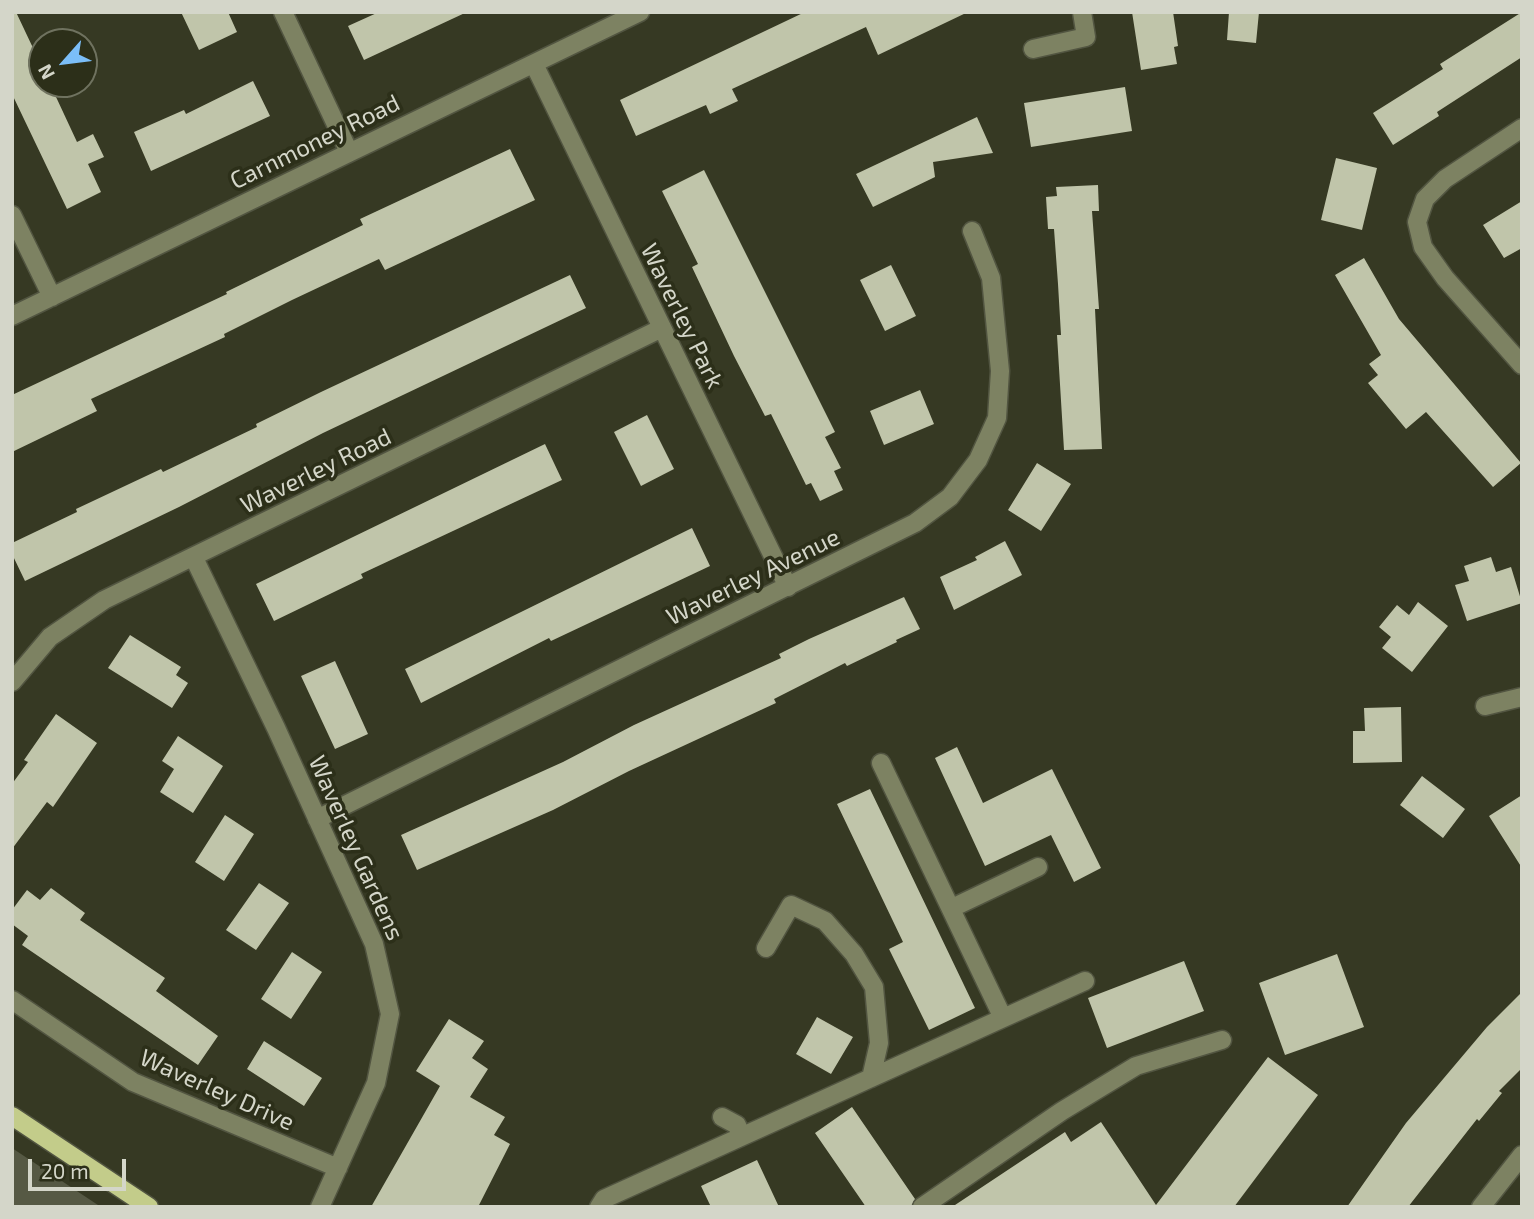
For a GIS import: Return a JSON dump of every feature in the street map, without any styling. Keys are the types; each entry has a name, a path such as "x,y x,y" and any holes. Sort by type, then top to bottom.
{"main road":[{"path":"12,1116 149,1207"}],"street":[{"path":"283,12 349,152"},
{"name":"Carnmoney Road","path":"12,316 640,12"},
{"path":"1033,50 1086,37 1082,12"},
{"name":"Waverley Park","path":"534,64 660,329 788,587"},
{"path":"1522,128 1445,179 1425,199 1417,222 1423,247 1445,278 1522,365"},
{"path":"12,215 52,297"},
{"name":"Waverley Avenue","path":"317,819 915,523 950,497 978,460 997,418 1000,371 991,278 972,230"},
{"name":"Waverley Road","path":"12,681 50,636 104,600 660,329"},
{"name":"Waverley Gardens","path":"194,558 374,944 390,1014 376,1083 320,1207"},
{"path":"1485,706 1522,696"},
{"path":"881,763 1003,1018"},
{"path":"952,908 1038,867"},
{"path":"766,948 791,905 825,921 854,954 874,988 879,1043 871,1078"},
{"path":"599,1207 604,1199 1085,981"},
{"name":"Waverley Drive","path":"12,1000 133,1082 338,1168"},
{"path":"922,1207 1062,1111 1136,1066 1222,1040"},
{"path":"722,1117 737,1125 741,1137"},
{"path":"1481,1207 1522,1155"}],"green space":[{"path":"12,1148 101,1207 12,1207"}],"building":[{"path":"12,12 16,12 28,37 28,98 57,98 77,142 93,134 104,157 88,164 101,192 67,209 12,94"},
{"path":"181,12 228,12 237,32 199,50"},
{"path":"379,12 467,12 364,60 348,26"},
{"path":"805,12 968,12 878,55 866,27 732,89 738,101 710,114 706,105 636,136 620,100"},
{"path":"1132,12 1173,12 1178,46 1174,47 1177,64 1141,70"},
{"path":"1229,12 1259,12 1256,43 1227,40"},
{"path":"1522,12 1522,57 1437,112 1439,116 1393,145 1373,113 1443,69 1440,64"},
{"path":"253,81 270,116 151,171 134,132 184,110 186,114"},
{"path":"1125,87 1132,131 1031,147 1024,103"},
{"path":"977,117 993,153 933,162 935,177 873,207 856,174"},
{"path":"510,149 535,200 385,270 379,259 292,300 224,334 225,337 91,399 97,411 12,452 12,395 227,294 226,292 363,225 360,219"},
{"path":"1336,158 1377,168 1362,230 1321,220"},
{"path":"704,170 835,432 825,437 841,468 834,471 843,490 820,501 811,483 806,485 771,414 765,416 734,356 692,267 698,264 662,191"},
{"path":"1098,185 1099,211 1092,211 1099,309 1095,309 1102,449 1064,450 1057,335 1061,335 1058,284 1054,229 1048,229 1046,197 1057,196 1056,187"},
{"path":"1522,201 1522,248 1504,258 1483,225"},
{"path":"1364,258 1399,319 1521,463 1493,487 1426,412 1406,429 1368,383 1378,375 1369,364 1381,355 1335,275"},
{"path":"891,265 916,316 885,331 860,280"},
{"path":"570,275 586,308 323,433 179,507 25,581 12,554 12,543 77,512 76,509 161,469 163,472 257,427 256,424 321,392"},
{"path":"920,390 934,424 884,445 870,411"},
{"path":"647,415 674,469 641,486 614,432"},
{"path":"545,444 562,480 361,574 363,578 274,621 256,584"},
{"path":"1037,463 1071,484 1041,531 1008,510"},
{"path":"692,528 710,566 551,641 549,638 421,703 405,669"},
{"path":"1005,541 1022,575 954,610 940,577 977,560 975,557"},
{"path":"1491,557 1496,572 1511,567 1522,603 1467,621 1455,585 1469,581 1464,566"},
{"path":"904,597 920,629 896,640 897,642 847,666 845,663 774,699 776,703 629,771 553,810 417,870 401,835 563,762 634,725 781,658 779,654 809,639"},
{"path":"1418,602 1448,626 1412,672 1382,648 1391,637 1379,627 1397,605 1409,615"},
{"path":"130,635 181,667 176,675 188,683 172,708 108,668"},
{"path":"335,661 368,734 335,749 301,676"},
{"path":"1401,707 1402,762 1353,763 1353,731 1365,731 1364,708"},
{"path":"56,714 97,743 53,807 47,802 12,849 12,784 28,762 24,760"},
{"path":"178,736 223,766 193,813 160,792 174,769 162,761"},
{"path":"957,747 983,803 1052,769 1101,868 1074,882 1051,835 985,866 935,758"},
{"path":"1422,776 1465,809 1443,838 1400,805"},
{"path":"870,789 975,1008 929,1030 889,949 903,942 837,804"},
{"path":"1522,795 1522,868 1489,816"},
{"path":"225,815 254,834 224,881 195,862"},
{"path":"259,883 289,903 256,950 226,930"},
{"path":"51,888 85,913 80,920 165,978 156,991 218,1036 198,1065 22,945 28,936 12,924 12,910 27,890 40,900"},
{"path":"292,952 322,972 291,1019 261,999"},
{"path":"1337,954 1364,1027 1285,1055 1259,983"},
{"path":"1184,961 1204,1011 1107,1048 1088,998"},
{"path":"1522,992 1522,1068 1499,1091 1502,1093 1479,1121 1477,1119 1408,1207 1347,1207 1406,1123 1487,1027"},
{"path":"817,1017 853,1037 831,1074 796,1054"},
{"path":"449,1019 484,1041 472,1058 488,1069 470,1097 505,1117 494,1135 510,1144 478,1207 371,1207 440,1086 416,1071"},
{"path":"264,1041 322,1078 304,1106 247,1069"},
{"path":"1268,1057 1318,1095 1234,1207 952,1207 1065,1132 1071,1142 1101,1122 1156,1205"},
{"path":"852,1107 915,1199 911,1207 866,1207 815,1133"},
{"path":"757,1160 779,1207 711,1207 701,1186"}]}
